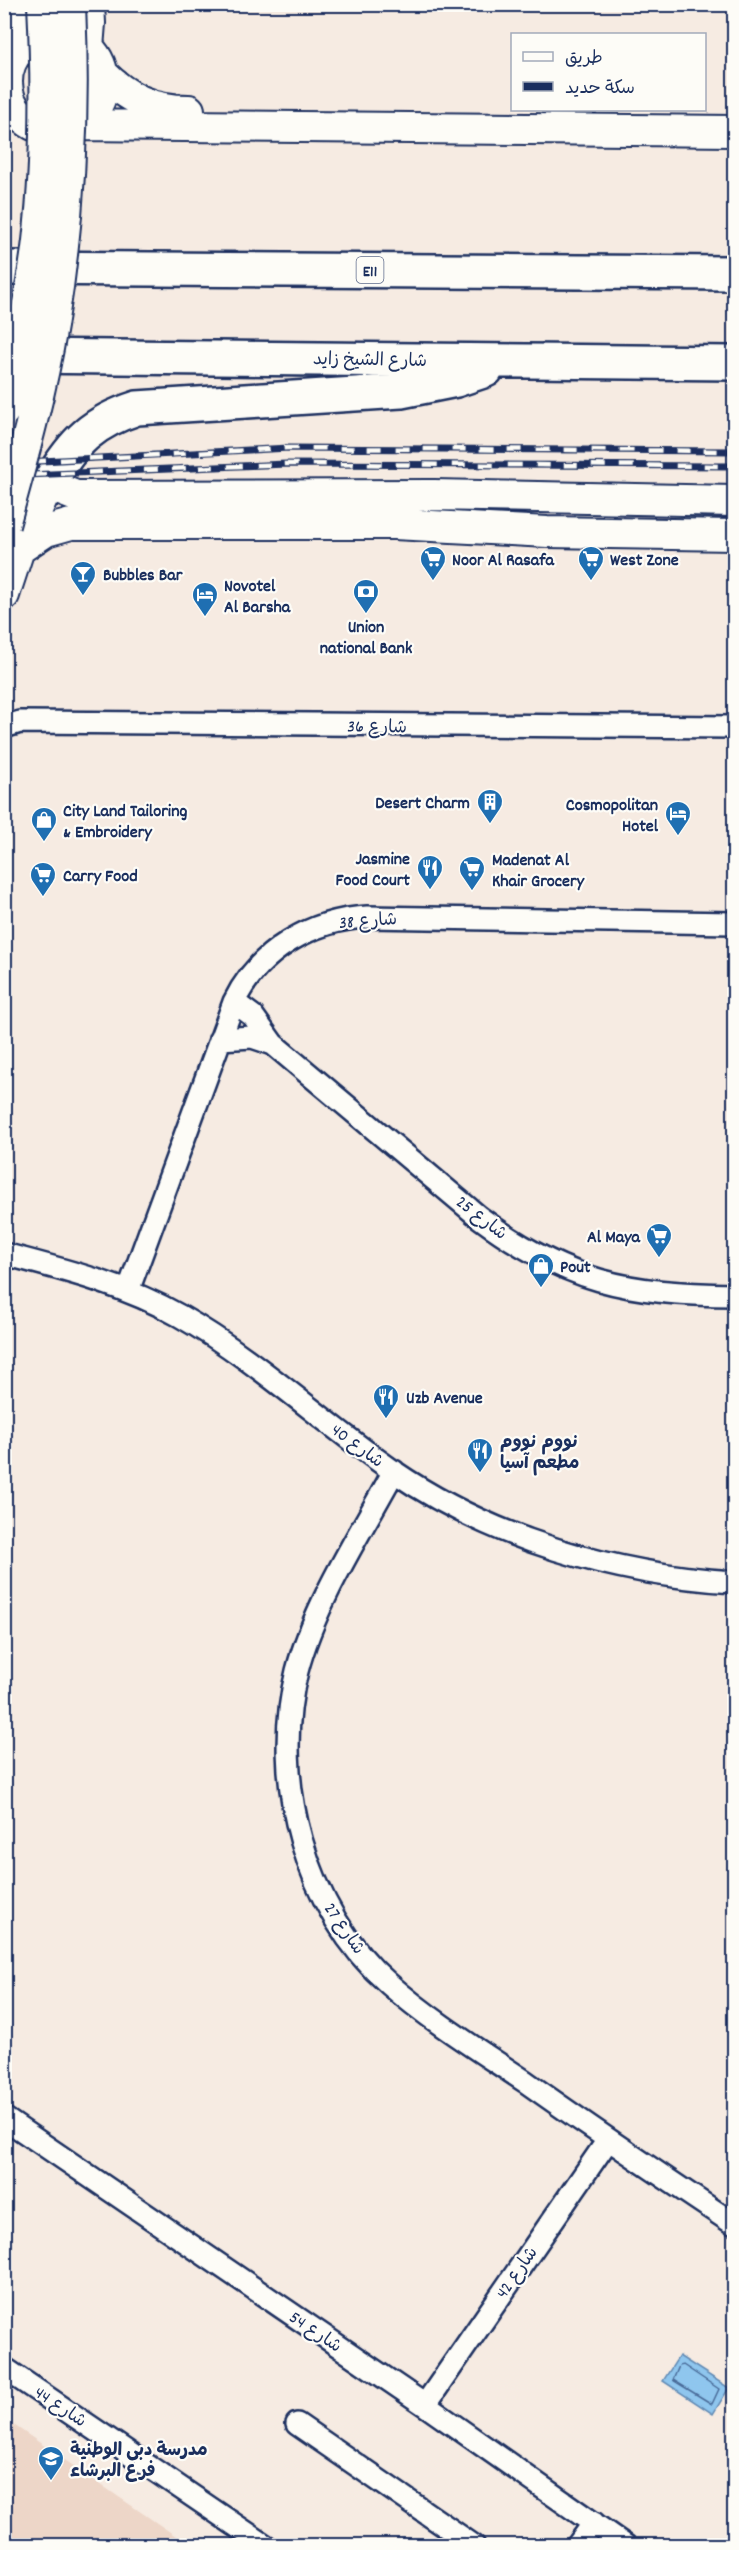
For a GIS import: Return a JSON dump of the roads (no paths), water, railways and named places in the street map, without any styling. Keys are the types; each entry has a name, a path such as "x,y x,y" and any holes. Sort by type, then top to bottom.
{"highway":[{"name":"E11","path":"4,268 735,273"},
{"name":"شارع الشيخ زايد","path":"4,356 735,363"},
{"path":"50,480 77,441 95,426 115,415 137,408 401,391 456,380 510,361"}],"street":[{"path":"18,4 6,84 15,110 37,127"},
{"path":"4,411 24,323 38,243 45,138 46,80 43,4"},
{"path":"4,595 29,433 52,328 63,254 71,166 73,77 70,4"},
{"path":"78,125 96,108 103,85 95,60 89,4"},
{"path":"10,65 40,36 52,34 78,40 118,89 137,101 159,108 735,114"},
{"path":"4,128 37,127 65,130 78,125 735,131"},
{"path":"12,537 50,480 63,491 76,496 434,495 735,501"},
{"path":"12,537 71,524 394,524 547,532 735,536"},
{"name":"شارع 36","path":"10,721 735,727"},
{"name":"شارع 38","path":"128,1291 234,1002 255,969 275,951 309,930 343,919 367,917 735,923"},
{"path":"234,1002 253,1016 273,1044"},
{"path":"220,1039 252,1037 273,1044"},
{"name":"شارع 25","path":"273,1044 479,1217 507,1238 537,1256 579,1274 627,1288 682,1295 735,1295"},
{"name":"شارع 40","path":"4,1254 80,1274 128,1291 179,1316 203,1331 394,1471 454,1507 556,1549 633,1570 735,1582"},
{"name":"شارع 27","path":"394,1471 322,1604 297,1672 291,1707 288,1748 291,1790 311,1870 331,1911 357,1949 387,1983 423,2011 608,2140 735,2224"},
{"name":"شارع 54","path":"4,2118 425,2404 596,2533 626,2546"},
{"name":"شارع 42","path":"425,2404 608,2140"},
{"name":"شارع 44","path":"4,2368 266,2546"},
{"path":"297,2424 474,2546"},
{"path":"577,2546 596,2533"}],"water":[{"path":"679,2356 729,2388 713,2414 663,2381"}],"railway":[{"path":"4,463 289,448 734,451"},
{"path":"4,476 286,464 734,466"}],"place":[{"name":"Noor Al Rasafa","path":"433,582"},
{"name":"West Zone","path":"591,582"},
{"name":"Bubbles Bar","path":"83,597"},
{"name":"Union national Bank","path":"366,615"},
{"name":"Novotel Al Barsha","path":"205,618"},
{"name":"Desert Charm","path":"490,825"},
{"name":"Cosmopolitan Hotel","path":"678,837"},
{"name":"City Land Tailoring & Embroidery","path":"44,843"},
{"name":"Jasmine Food Court","path":"430,891"},
{"name":"Madenat Al Khair Grocery","path":"472,892"},
{"name":"Carry Food","path":"43,898"},
{"name":"Al Maya","path":"659,1259"},
{"name":"Pout","path":"541,1289"},
{"name":"Uzb Avenue","path":"386,1420"},
{"name":"نووم نووم مطعم آسيا","path":"480,1474"},
{"name":"مدرسة دبي الوطنية فرع البرشاء","path":"51,2482"}]}
